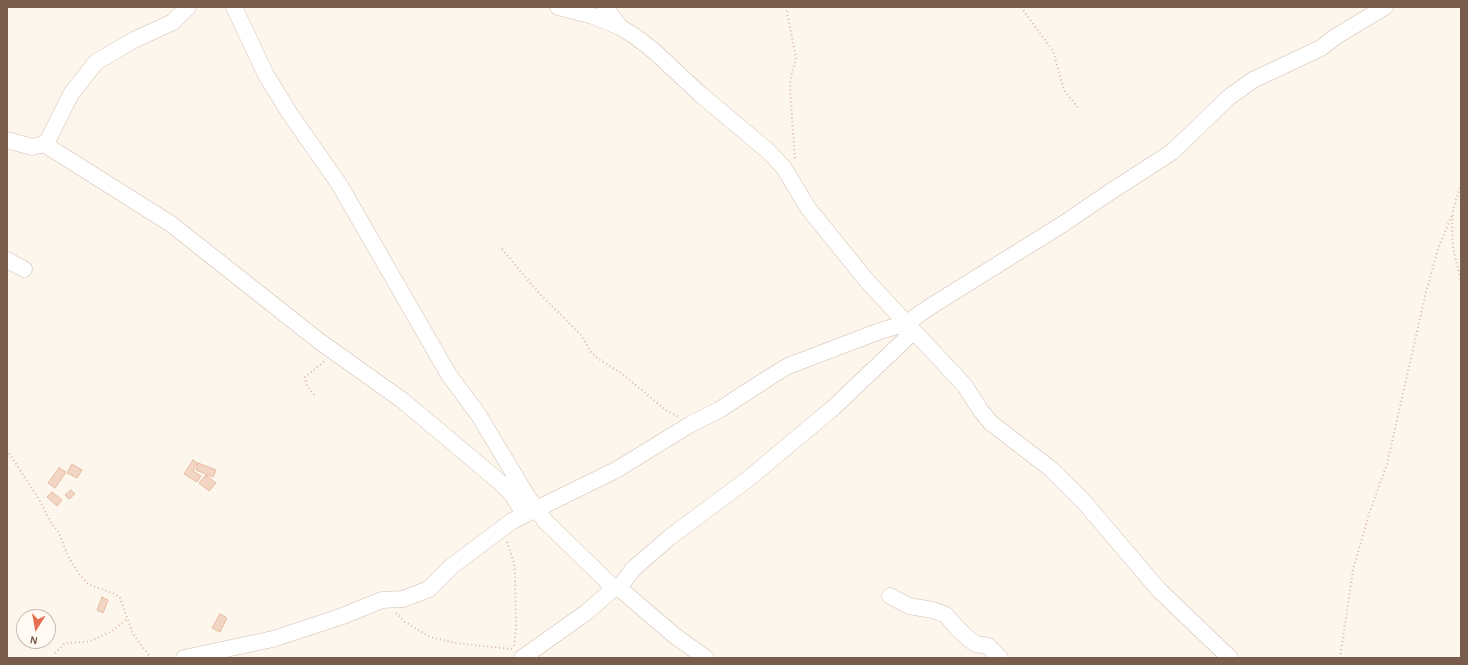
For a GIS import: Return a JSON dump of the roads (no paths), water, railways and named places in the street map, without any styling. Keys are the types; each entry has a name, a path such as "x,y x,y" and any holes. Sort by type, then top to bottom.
{"street":[{"path":"7,140 32,147 44,144 48,140 71,94 96,62 134,40 173,22 188,7"},
{"path":"234,7 270,81 290,114 339,184 448,375 478,414 530,511"},
{"path":"558,7 593,16 620,27 654,51 700,94 768,151 784,168 808,208 867,281 965,386 981,411 992,423 1051,468 1084,502 1159,590 1230,658"},
{"path":"605,7 620,27"},
{"path":"521,654 587,612 616,588 633,569 670,537 748,479 833,408 928,308 1064,224 1172,152 1229,98 1253,80 1321,48 1385,7"},
{"path":"44,144 171,224 337,354 402,400 502,483 530,511 545,521 616,588 675,636 706,658"},
{"path":"7,260 24,269"},
{"path":"184,658 272,639 389,599 403,599 429,589 452,566 490,539 504,527 530,511 616,470 691,424 719,410 788,366 880,331 910,328"},
{"path":"890,596 909,606 933,610 946,615 970,640 976,644 988,646 1000,658"}]}
